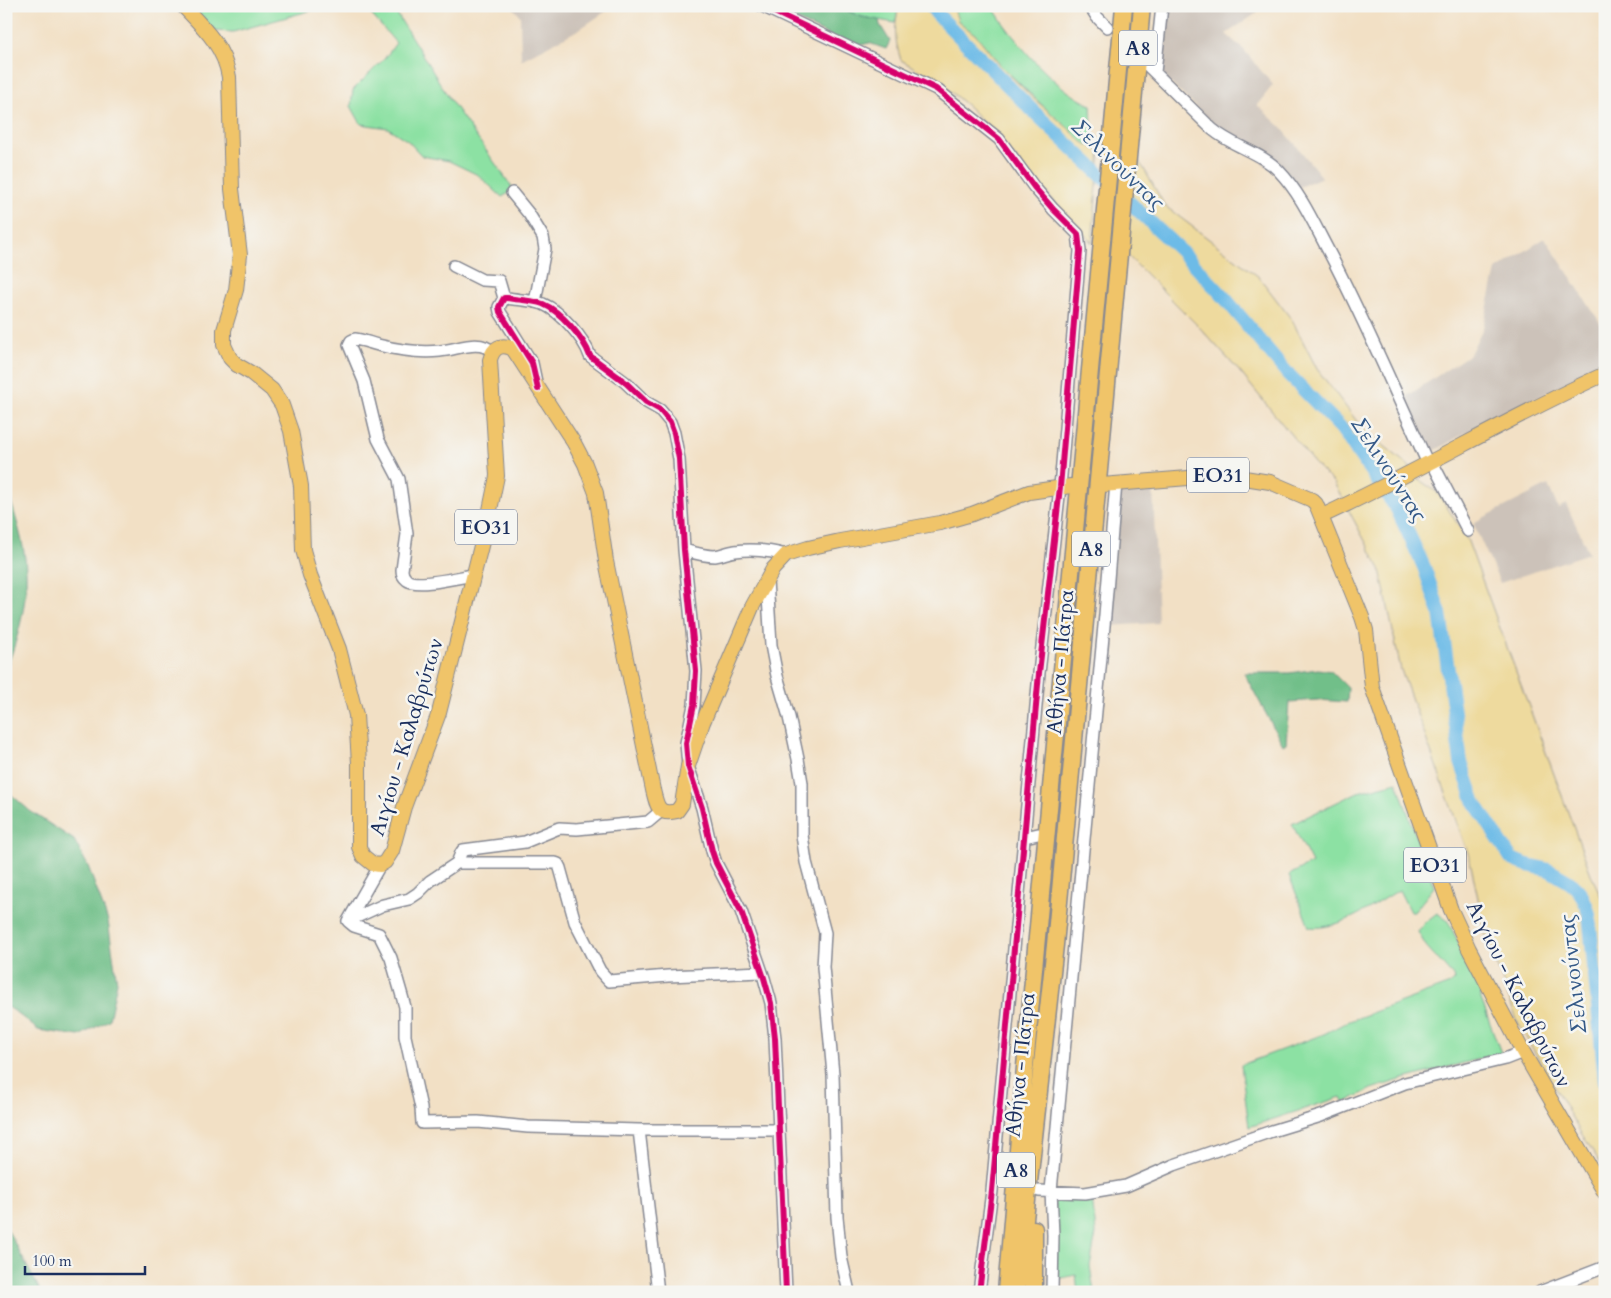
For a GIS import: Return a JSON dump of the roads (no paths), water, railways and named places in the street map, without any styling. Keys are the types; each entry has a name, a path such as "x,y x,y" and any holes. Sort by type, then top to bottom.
{"highway":[{"name":"Αθήνα - Πάτρα","path":"1009,1290 1026,1054 1124,6"},
{"name":"Αθήνα - Πάτρα","path":"1009,1290 1032,1153 1054,945 1142,6"},
{"path":"1032,1153 1037,1189 1033,1244 1034,1292"}],"main road":[{"name":"Αιγίου - Καλαβρύτων","path":"183,6 216,42 227,66 229,76 232,189 240,255 236,290 224,330 224,345 230,358 237,365 251,373 272,390 282,405 291,431 301,486 303,550 310,575 339,649 356,715 359,763 359,847 368,861 374,864 385,862 392,851 404,807 439,713 490,510 497,476 490,360 493,352"},
{"path":"493,352 503,346 513,349 582,457 596,493 606,561 654,797 661,811 666,813 677,811 682,804 688,766 703,722 752,606 773,569 786,555 840,541 940,523 972,514 1030,492 1066,487"},
{"path":"1322,516 1605,374"},
{"name":"Αιγίου - Καλαβρύτων","path":"1109,484 1224,475 1270,482 1312,500 1316,504 1362,617 1366,630 1372,687 1451,910 1468,949 1523,1052 1605,1193"}],"street":[{"path":"762,6 936,89 999,139 1034,187 1078,234 1080,251 1066,487 1039,673 992,1190 979,1292"},
{"path":"1090,6 1107,27"},
{"path":"1155,72 1162,6"},
{"path":"1143,61 1223,138 1257,154 1273,165 1299,197 1339,272 1430,463 1468,531"},
{"path":"512,193 529,214 543,237 545,249 535,302"},
{"path":"454,266 482,280 499,281 504,298 499,308 500,312 532,362 538,390"},
{"path":"504,298 542,304 557,314 580,338 590,356 625,382 651,406 660,410 670,422 674,433 678,459 684,550 696,671 694,705 686,743 688,766 702,808 716,864 741,911 770,998 774,1031 786,1292"},
{"path":"473,575 418,583 407,581 403,575 402,567 407,534 399,479 378,439 364,381 350,345 351,341 355,339 418,352 440,352 479,345 488,347 493,352"},
{"path":"1052,1292 1051,1192 1084,822 1106,606 1109,484"},
{"path":"684,550 709,555 747,551 774,552 786,555"},
{"path":"767,580 771,645 800,767 802,783 802,835 806,862 825,933 823,967 833,1074 837,1217 841,1257 849,1292"},
{"path":"457,864 463,850 525,842 559,828 577,829 648,822 661,811"},
{"path":"1069,825 1084,822"},
{"path":"1025,837 1038,834"},
{"path":"348,921 383,905 409,899 430,881 457,864 555,863 558,864 575,922 600,971 609,981 668,976 762,972"},
{"path":"348,921 380,864"},
{"path":"348,921 354,926 379,934 391,958 402,996 405,1036 422,1123 478,1122 528,1127 639,1130 778,1130"},
{"path":"1039,1191 1085,1193 1126,1186 1174,1165 1321,1116 1405,1083 1505,1059 1523,1052"},
{"path":"639,1130 658,1292"},
{"path":"992,1190 1008,1191"},
{"path":"1540,1292 1605,1267"}],"waterway":[{"name":"Σελινούντας","path":"931,6 1032,110 1181,251 1224,297 1287,373 1341,428 1397,509 1424,567 1440,613 1461,762 1475,803 1511,858 1523,864 1549,870 1565,880 1579,891 1587,907 1605,1081"}]}
